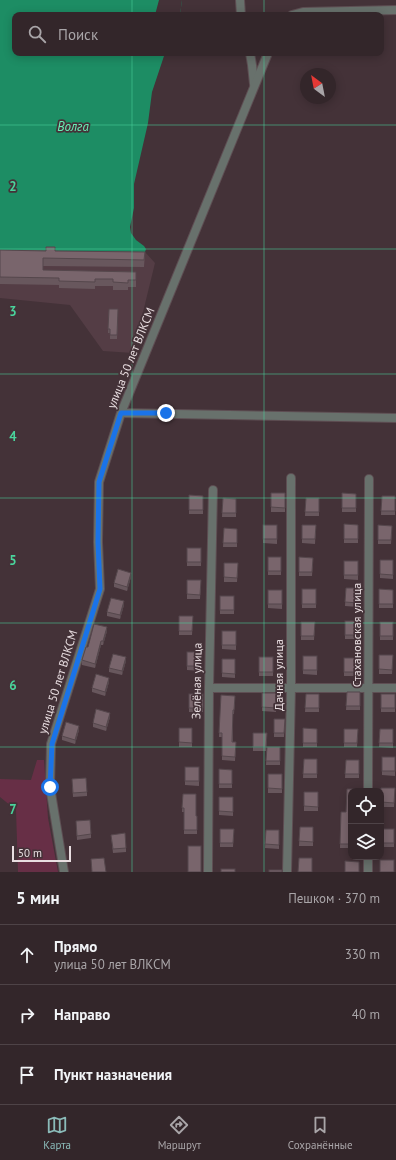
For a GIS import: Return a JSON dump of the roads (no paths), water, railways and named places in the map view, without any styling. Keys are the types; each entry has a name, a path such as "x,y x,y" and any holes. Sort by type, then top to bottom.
{"street":[{"path":"240,0 241,12"},
{"path":"303,12 396,10"},
{"path":"250,56 254,86"},
{"name":"улица 50 лет ВЛКСМ","path":"64,872 50,787 52,744 100,589 98,542 99,482 121,413 267,56"},
{"path":"121,413 396,418"},
{"name":"Дачная улица","path":"288,872 291,688 291,478"},
{"name":"Стахановская улица","path":"368,788 369,479"},
{"name":"Зелёная улица","path":"208,872 209,688 213,490"},
{"path":"209,688 396,688"},
{"path":"368,860 368,872"}],"water":[{"name":"Волга","path":"0,0 182,0 180,12 12,12 12,56 164,56 152,92 148,123 134,184 134,208 130,227 131,233 136,240 146,249 145,252 143,254 0,252"}]}
